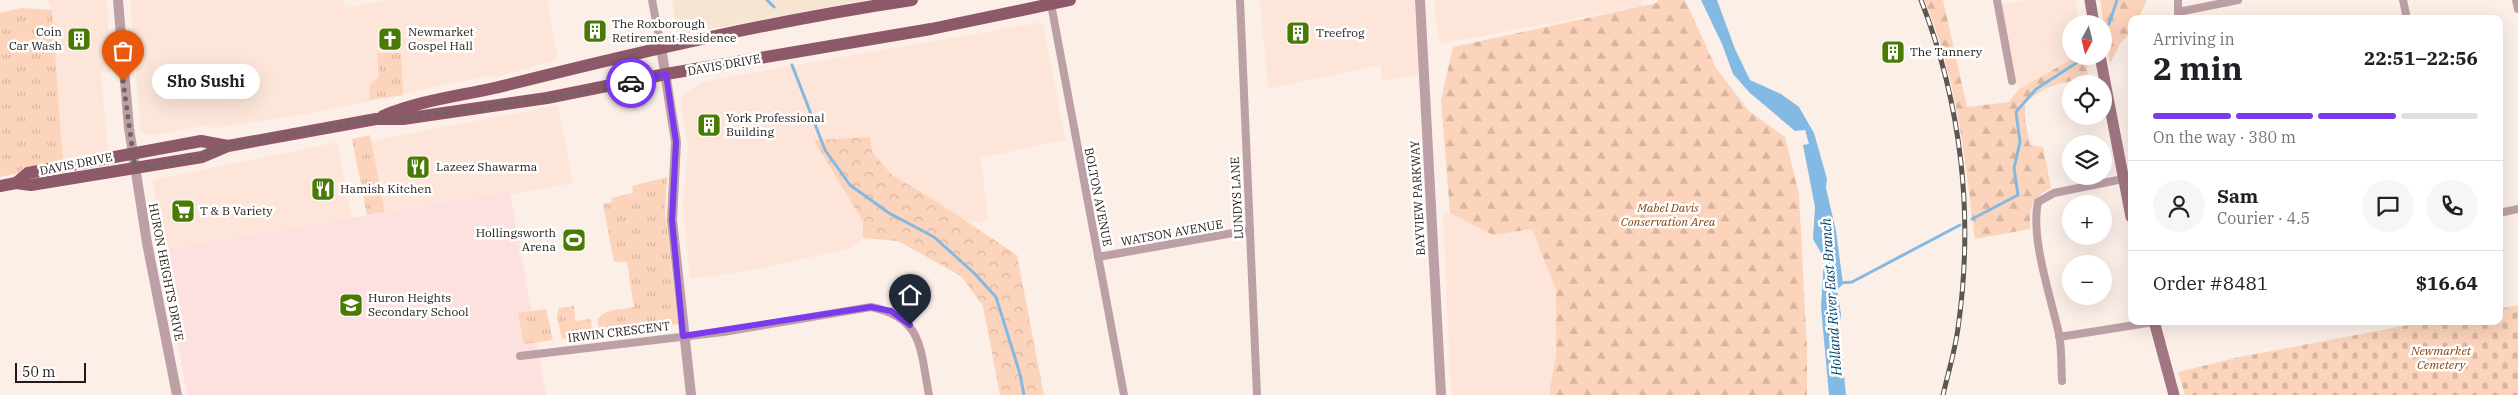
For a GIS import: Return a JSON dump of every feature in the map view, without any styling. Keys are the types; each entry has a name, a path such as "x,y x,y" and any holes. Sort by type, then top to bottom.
{"main road":[{"name":"DAVIS DRIVE","path":"376,119 399,110 485,91 661,47 912,0"},
{"name":"DAVIS DRIVE","path":"0,186 16,183 31,185 202,157 228,146 376,119 403,119 547,98 666,74 931,29 1070,0"},
{"path":"2090,0 2092,15"},
{"path":"2102,65 2128,203"},
{"name":"DAVIS DRIVE","path":"16,183 28,173 133,152 201,141 228,146"},
{"path":"2155,325 2174,395"}],"street":[{"name":"HURON HEIGHTS DRIVE","path":"118,0 123,81 135,168 147,242 177,395"},
{"path":"652,0 676,142 672,220 683,336 691,395"},
{"name":"LUNDYS LANE","path":"1240,0 1256,395"},
{"name":"BAYVIEW PARKWAY","path":"1420,0 1441,395"},
{"path":"1997,0 2012,81"},
{"path":"2178,0 2178,15 2238,0"},
{"path":"2403,0 2406,15"},
{"path":"2516,0 2518,9"},
{"name":"BOLTON AVENUE","path":"1051,4 1124,395"},
{"path":"2062,381 2059,337 2041,253 2036,210 2038,202 2054,193 2123,179"},
{"path":"2503,212 2518,209"},
{"name":"WATSON AVENUE","path":"1098,257 1250,230"},
{"name":"IRWIN CRESCENT","path":"520,356 683,336 871,307 891,311 910,325 918,342 929,395"},
{"path":"2059,337 2130,325"}],"shaded area":[{"path":"47,0 107,0 110,72 101,73 108,151 62,160 52,10"},
{"path":"130,0 344,0 345,8 386,0 547,0 558,59 498,77 491,75 322,111 210,129 209,125 153,135 141,133"},
{"path":"672,0 865,0 678,35"},
{"path":"1260,0 1414,0 1421,74 1381,81 1381,65 1268,89"},
{"path":"1434,0 1642,0 1643,6 1439,44"},
{"path":"2029,0 2075,0 2078,15 2062,15 2062,65 2018,90 2002,4"},
{"path":"1043,22 1065,140 981,158 988,221 968,223 892,175 872,152 815,140 863,222 863,238 849,249 748,271 690,279 683,203 688,146 680,105 683,94 701,83 734,76"},
{"path":"558,105 573,183 516,194 510,191 385,212 371,141"},
{"path":"337,142 352,218 162,250 153,180"},
{"name":"Huron Heights Secondary School","path":"510,191 546,395 187,395 162,250"},
{"path":"1450,213 1493,235 1532,229 1556,290 1556,349 1549,395 1451,395 1443,214"}],"green space":[{"name":"Mabel Davis Conservation Area","path":"1658,0 1685,0 1716,68 1749,111 1785,137 1799,194 1807,351 1807,395 1549,395 1556,353 1556,290 1532,229 1493,235 1450,213 1441,100 1453,47 1657,3"},
{"path":"1924,0 1943,0 1967,107 2009,102 2018,90 2062,65 2087,65 2088,75 2062,75 2062,84 2039,92 2025,104 2025,120 2030,145 2043,147 2051,188 2035,200 2030,215 2030,229 1975,239 1958,118 1952,88 1935,29"},
{"path":"2100,0 2147,0 2140,15 2128,15 2128,35 2120,44 2112,60 2112,15 2102,15"},
{"path":"21,8 52,10 63,164 0,177 0,13"},
{"path":"377,53 401,53 403,95 369,100 370,85 379,76"},
{"path":"370,135 385,212 367,215 352,139"},
{"path":"870,137 872,152 892,175 931,198 1017,255 1044,395 1000,395 983,306 961,276 898,241 863,238 863,222 814,140"},
{"path":"667,177 665,211 678,324 601,334 597,321 603,314 613,310 634,307 627,262 614,262 603,204 612,202 611,198 633,193 632,186"},
{"name":"Newmarket Cemetery","path":"2518,305 2518,395 2185,395 2178,372 2240,357 2409,325 2503,325 2503,308"},
{"path":"574,306 575,321 591,319 592,335 562,339 557,316 559,308"},
{"path":"546,309 553,340 524,344 518,313"}],"water":[{"name":"Holland River East Branch","path":"1701,0 1717,0 1735,49 1750,80 1781,94 1799,107 1814,133 1827,179 1826,188 1836,231 1843,284 1837,290 1841,314 1839,328 1846,395 1829,395 1821,307 1824,258 1813,239 1815,207 1803,145 1809,144 1805,130 1795,131 1750,93 1733,74 1722,44"}],"waterway":[{"path":"767,0 774,7"},
{"path":"2112,15 2117,0"},
{"path":"792,65 825,150 850,185 889,213 934,237 974,273 996,297 1020,374 1024,395"},
{"path":"1972,219 2018,195 2014,168 2020,142 2016,112 2036,89 2073,65"},
{"name":"Holland River East Branch","path":"1840,283 1852,282 1960,225"}],"railway":[{"path":"1921,0 1935,40 1955,121 1964,203 1965,245 1963,286 1957,337 1943,395"}],"way so far":[{"path":"123,81 135,168 202,157 228,146 376,119 403,119 547,98 631,83"}],"place":[{"name":"The Roxborough Retirement Residence","path":"595,31"},
{"name":"Treefrog","path":"1298,33"},
{"name":"Coin Car Wash","path":"79,39"},
{"name":"Newmarket Gospel Hall","path":"390,39"},
{"name":"The Tannery","path":"1893,52"},
{"name":"Sho Sushi","path":"123,81"},
{"name":"York Professional Building","path":"709,125"},
{"name":"Lazeez Shawarma","path":"418,167"},
{"name":"Hamish Kitchen","path":"323,189"},
{"name":"T & B Variety","path":"183,211"},
{"name":"Hollingsworth Arena","path":"574,240"},
{"name":"Huron Heights Secondary School","path":"351,305"}],"route":[{"path":"631,83 666,74 676,142 672,220 683,336 723,332 871,307 891,311 910,325"}]}
